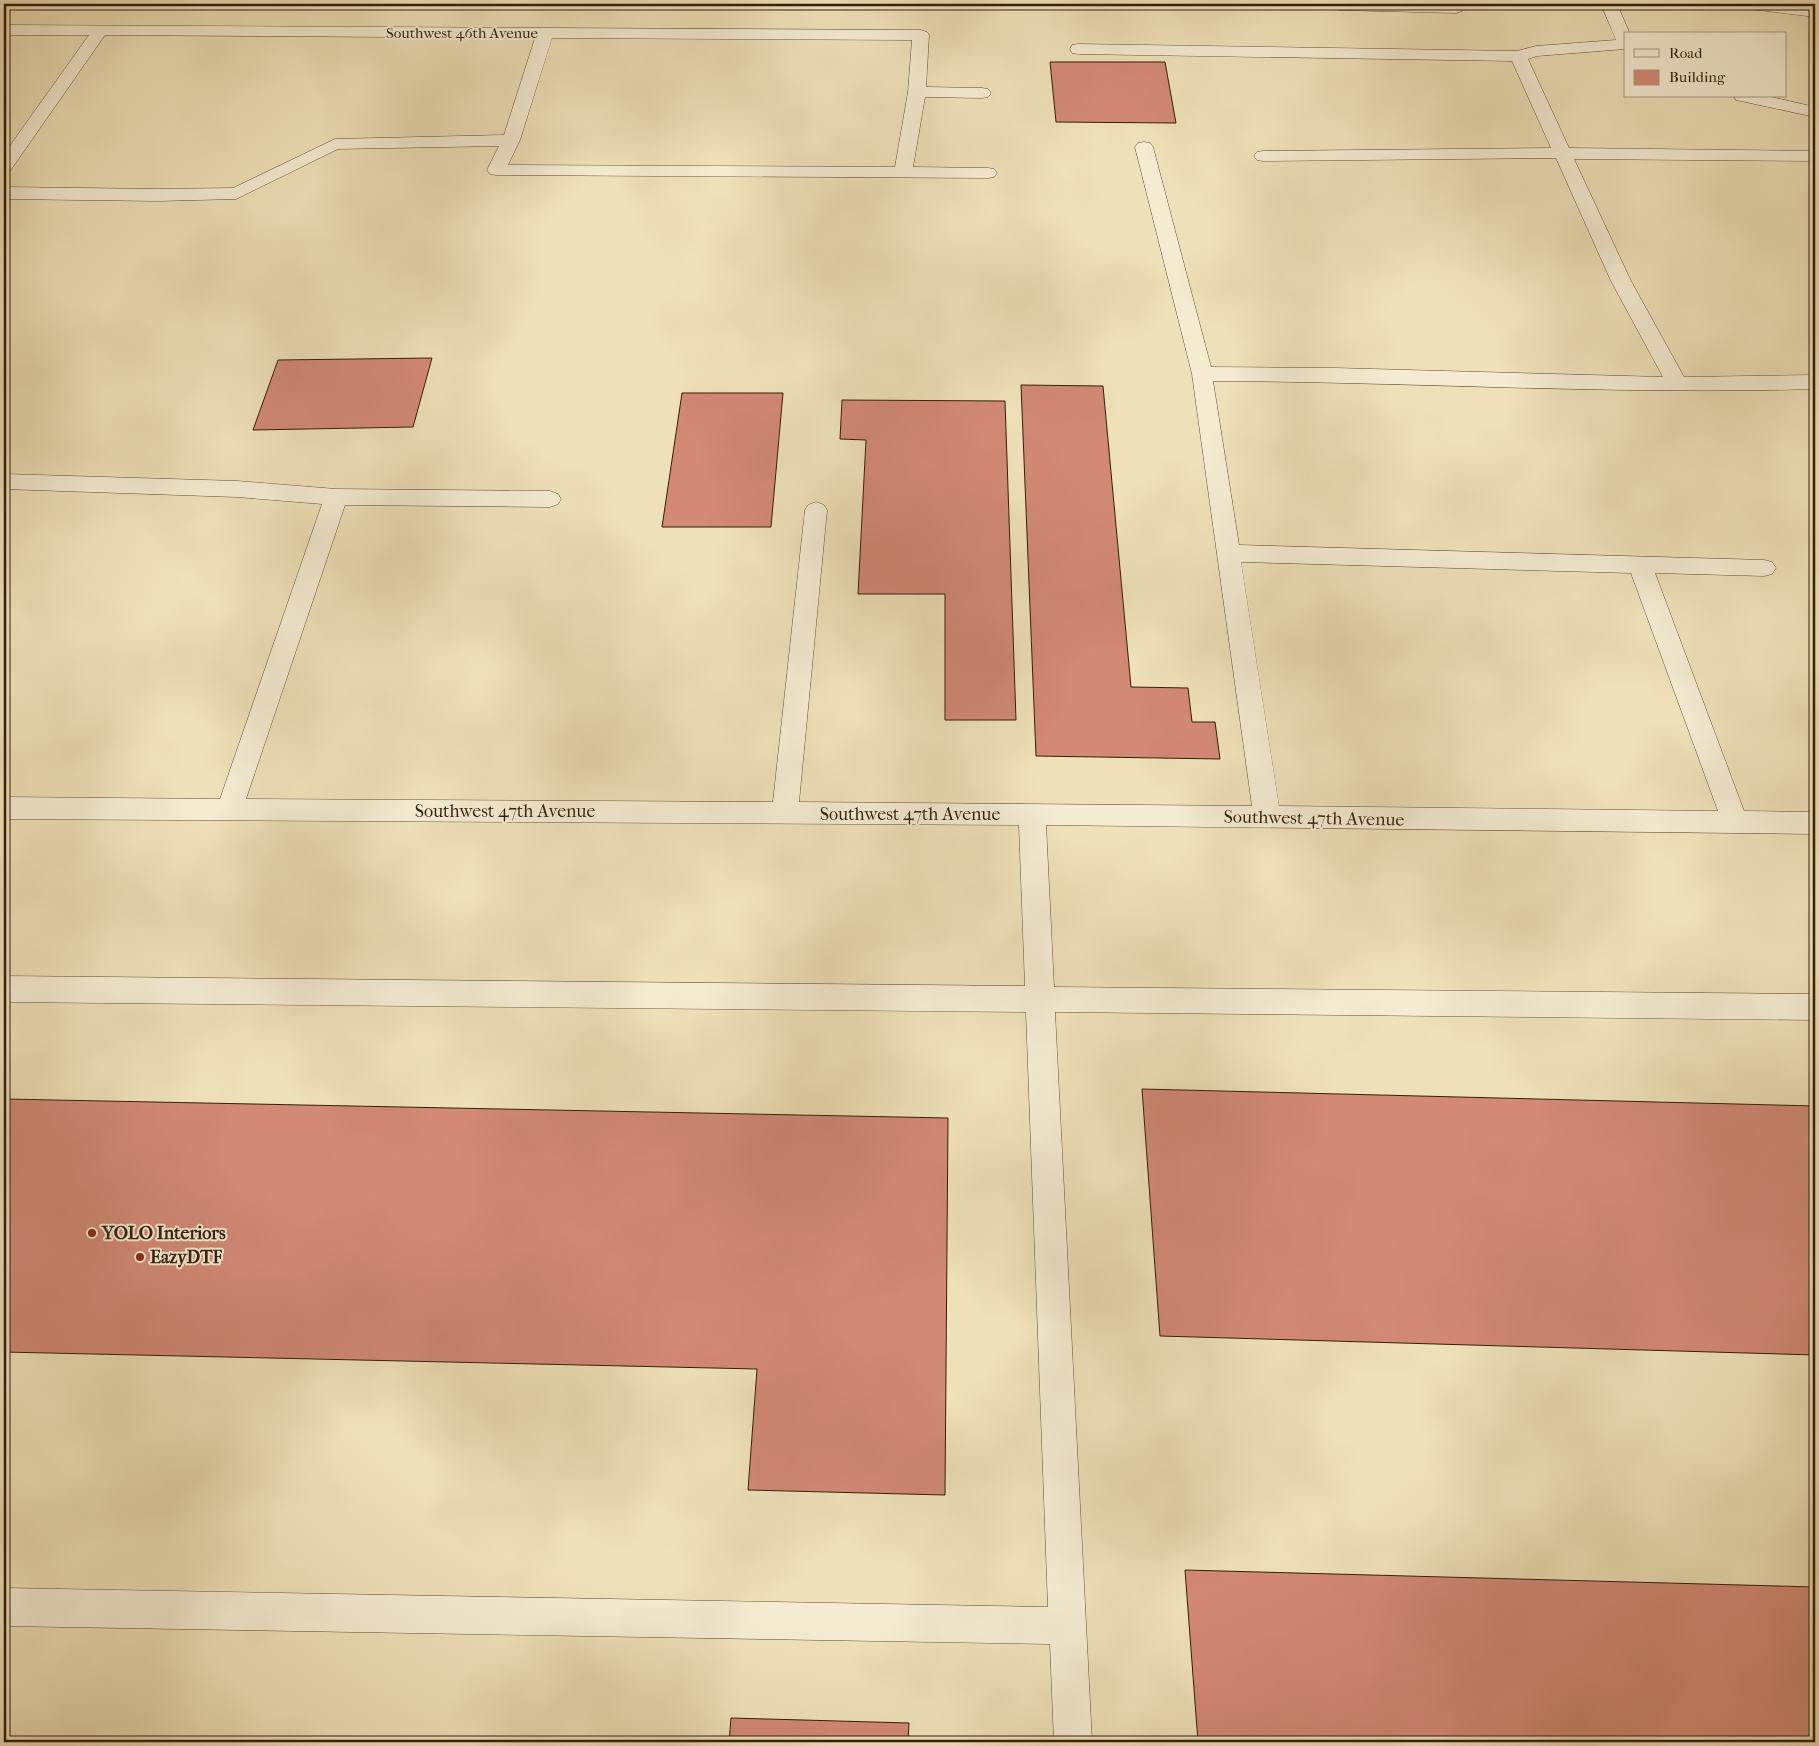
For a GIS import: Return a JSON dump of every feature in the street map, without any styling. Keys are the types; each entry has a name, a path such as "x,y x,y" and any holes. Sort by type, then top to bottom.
{"street":[{"path":"1340,4 1456,8 1455,4"},
{"path":"1609,4 1624,40"},
{"path":"1751,4 1815,12"},
{"name":"Southwest 46th Avenue","path":"4,30 921,36 917,92"},
{"path":"4,167 100,31"},
{"path":"545,33 511,140 496,170 988,173"},
{"path":"1078,49 1518,56 1536,51 1624,42"},
{"path":"1518,56 1621,281 1678,384"},
{"path":"902,172 917,92 982,93"},
{"path":"1751,98 1815,112"},
{"path":"4,193 158,195 236,193 335,144 511,140"},
{"path":"1144,148 1202,374 1268,817"},
{"path":"1263,156 1564,153 1815,156"},
{"path":"1202,374 1335,375 1678,384 1815,382"},
{"path":"4,481 237,489 336,497 550,499"},
{"path":"229,810 336,497"},
{"path":"785,813 816,510"},
{"path":"1228,553 1764,568"},
{"path":"1640,564 1735,822"},
{"name":"Southwest 47th Avenue","path":"4,808 1032,814 1815,824"},
{"path":"1032,814 1073,1742"},
{"path":"4,989 1815,1007"},
{"path":"4,1606 1068,1626"}],"building":[{"path":"1050,62 1165,62 1176,123 1056,122"},
{"path":"432,358 413,427 253,430 278,360"},
{"path":"1021,385 1103,386 1131,687 1188,688 1192,722 1215,722 1220,759 1036,756"},
{"path":"682,393 783,393 771,527 662,527"},
{"path":"842,400 1005,401 1016,720 945,720 945,594 858,594 866,440 840,439"},
{"path":"1142,1089 1815,1106 1815,1355 1160,1336"},
{"path":"4,1099 948,1118 945,1495 748,1490 757,1369 4,1352"},
{"path":"1185,1570 1815,1587 1815,1742 1198,1742"},
{"path":"731,1718 909,1723 908,1742 729,1742"}],"place":[{"name":"YOLO Interiors","path":"92,1233"},
{"name":"EazyDTF","path":"140,1257"}]}
